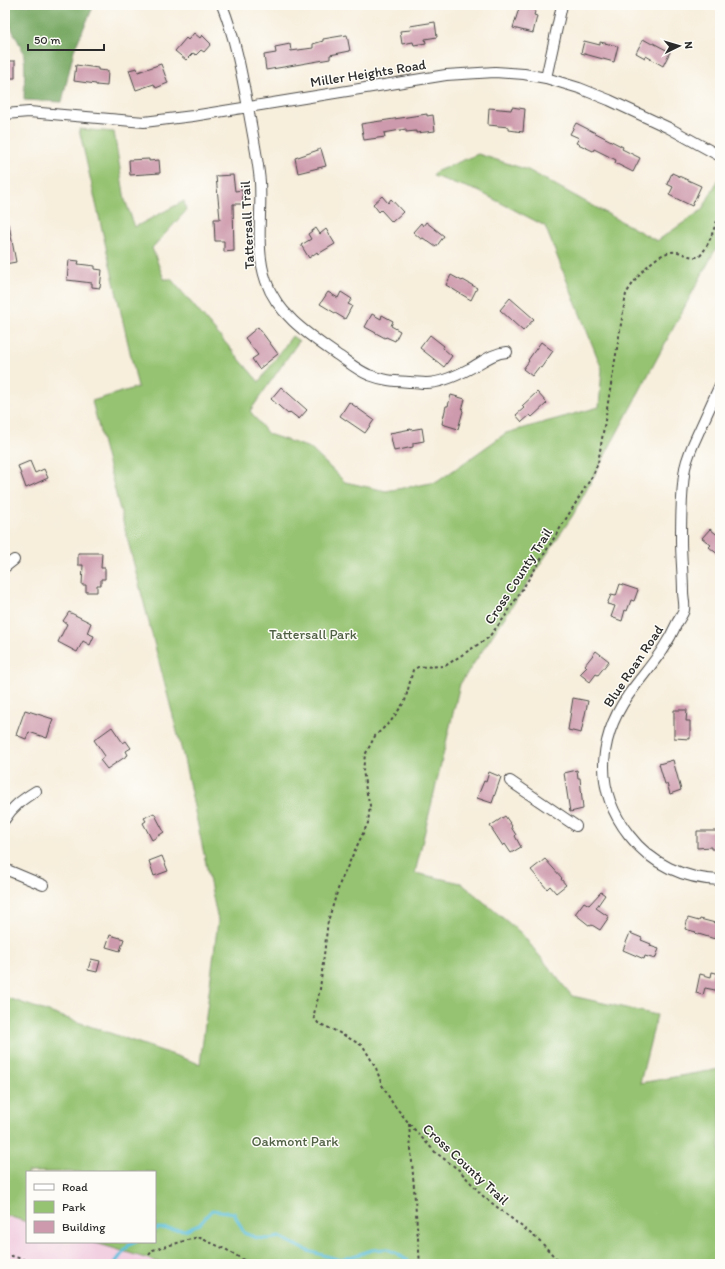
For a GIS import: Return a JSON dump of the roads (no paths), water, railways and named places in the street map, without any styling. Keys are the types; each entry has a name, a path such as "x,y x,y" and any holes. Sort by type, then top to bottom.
{"street":[{"name":"Tattersall Trail","path":"222,5 235,42 256,154 260,180 260,243 263,271 267,283 281,308 314,338 362,371 369,375 393,382 426,383 443,380 469,369 499,353 507,352"},
{"path":"546,78 562,5"},
{"name":"Miller Heights Road","path":"5,114 29,112 144,122 193,116 446,75 495,72 524,74 546,78 579,88 609,100 669,128 720,156"},
{"name":"Blue Roan Road","path":"720,385 690,452 685,468 682,494 681,541 684,610 662,651 621,706 614,719 607,738 604,767 606,787 613,810 626,831 640,849 657,862 676,872 707,879 720,880"},
{"path":"5,567 14,560"},
{"path":"510,781 576,826"},
{"path":"5,819 21,800 36,791"},
{"path":"5,869 43,885"}],"waterway":[{"path":"156,1229 158,1228 185,1230 199,1224 212,1210 234,1213 244,1233 257,1238 269,1239 280,1237 308,1251 341,1260 372,1250 387,1249 398,1254 412,1264"},
{"path":"114,1264 129,1245 134,1243"}],"park label":[{"name":"Tattersall Park","path":"313,634"},
{"name":"Oakmont Park","path":"295,1141"}]}
